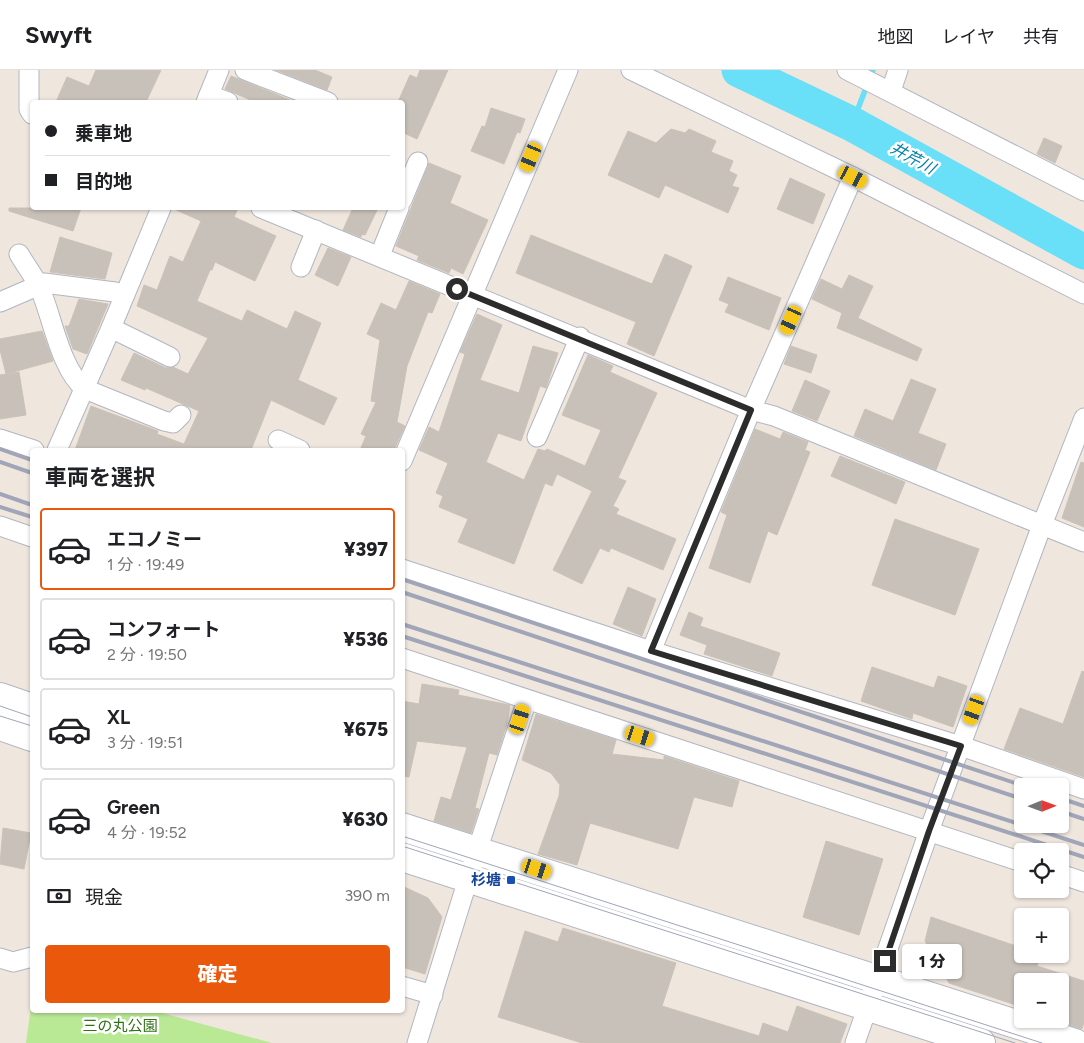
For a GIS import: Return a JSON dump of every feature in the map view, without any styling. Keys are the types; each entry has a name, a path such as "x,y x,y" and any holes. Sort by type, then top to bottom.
{"street":[{"path":"29,70 30,109"},
{"path":"208,99 220,70"},
{"path":"245,70 323,100"},
{"path":"405,454 568,70"},
{"path":"631,70 853,177 1084,294"},
{"path":"847,70 1084,191"},
{"path":"891,91 898,70"},
{"path":"405,193 418,162"},
{"path":"651,651 751,410 853,177"},
{"path":"58,448 85,389 160,210"},
{"path":"266,210 380,255 472,295 580,337 751,410 774,416 1084,542"},
{"path":"380,255 398,210"},
{"path":"301,267 316,230"},
{"path":"19,254 38,284 60,348 77,382 85,389 164,421 173,423 181,415"},
{"path":"0,302 38,284 115,292 124,296"},
{"path":"111,328 170,357"},
{"path":"537,437 580,337"},
{"path":"855,1043 879,979 929,831 1042,525 1084,418"},
{"path":"0,439 30,449"},
{"path":"278,440 296,448"},
{"path":"0,526 30,536"},
{"path":"405,570 651,651 961,746 1084,789"},
{"path":"405,659 1014,859"},
{"path":"0,698 30,707"},
{"path":"418,1043 477,851 527,700"},
{"path":"0,726 30,736"},
{"path":"405,828 1075,1043"},
{"path":"405,858 981,1043"},
{"path":"1069,877 1084,882"},
{"path":"0,958 13,962 30,957"},
{"path":"405,987 433,996"}],"green space":[{"name":"三の丸公園","path":"30,1013 162,1013 272,1043 26,1043"}],"building":[{"path":"96,70 161,70 147,100 57,100 67,77 89,86"},
{"path":"276,70 315,70 332,77 327,90"},
{"path":"420,70 448,70 417,139 405,133 405,100 399,100 410,75 417,78"},
{"path":"231,76 290,100 250,100 225,89"},
{"path":"491,108 525,119 520,133 517,132 504,164 471,151 482,126 485,127"},
{"path":"671,129 685,133 689,129 716,141 711,152 733,161 729,171 737,175 732,186 739,188 728,213 665,185 659,198 608,175 628,131 656,143"},
{"path":"1044,138 1062,146 1055,163 1037,154"},
{"path":"429,163 461,176 450,203 488,220 463,274 451,268 449,273 417,260 419,256 396,246"},
{"path":"790,178 825,194 813,224 777,209"},
{"path":"9,208 80,210 73,231 9,211"},
{"path":"176,210 237,210 234,217 276,236 255,281 215,262 197,301 242,321 247,310 287,329 295,311 321,323 298,380 337,398 324,425 271,400 252,448 76,448 91,406 158,431 157,434 184,444 199,411 146,388 145,390 121,380 134,353 166,368 173,367 188,374 208,338 137,306 144,285 157,290 170,256 183,262 201,221"},
{"path":"352,210 377,210 365,235 362,234 361,237 343,230"},
{"path":"531,235 652,284 665,254 692,266 654,356 627,344 636,322 516,273"},
{"path":"60,237 112,253 105,279 50,272"},
{"path":"328,248 351,257 338,286 315,275"},
{"path":"849,275 873,286 858,318 922,349 917,361 837,328 842,313 812,299 821,279 842,289"},
{"path":"728,277 781,298 769,330 725,312 729,304 719,300"},
{"path":"409,281 440,294 432,313 428,312 407,366 397,422 405,426 395,448 361,448 366,436 361,434 376,402 371,401 380,340 367,334 381,303 396,310"},
{"path":"79,299 108,304 87,354 73,349 65,326 69,326"},
{"path":"477,314 502,325 480,380 519,393 533,346 558,353 546,388 540,386 521,441 498,433 486,462 524,480 538,449 545,451 547,449 585,466 601,430 562,415 588,355 613,366 610,372 657,393 618,478 626,481 613,506 619,509 616,514 676,539 663,570 611,548 609,552 600,548 582,584 553,570 592,491 557,474 552,486 545,483 514,564 458,542 468,519 439,507 443,496 436,493 448,463 419,450 429,427 439,432 465,354 460,352"},
{"path":"42,331 53,361 6,374 0,350 0,339"},
{"path":"791,346 817,355 811,373 784,364"},
{"path":"19,372 26,415 0,419 0,375"},
{"path":"911,379 936,389 918,433 946,444 936,470 854,436 865,409 893,421"},
{"path":"805,380 830,391 817,421 792,411"},
{"path":"755,429 780,439 783,432 808,442 805,450 810,452 777,535 768,531 750,583 709,568 727,515 721,512"},
{"path":"840,456 905,482 896,504 831,476"},
{"path":"1081,462 1084,463 1084,527 1062,518"},
{"path":"895,519 979,549 955,615 872,585"},
{"path":"628,587 656,599 642,636 613,624"},
{"path":"689,612 703,618 700,626 780,653 772,676 704,654 707,645 680,635"},
{"path":"872,667 934,688 938,676 967,686 953,727 913,713 912,719 861,701"},
{"path":"1082,671 1084,672 1084,777 1004,749 1020,708 1063,724"},
{"path":"422,684 459,690 458,695 510,705 507,724 497,755 489,753 475,808 479,809 471,833 434,821 441,797 451,800 467,747 417,741 409,777 405,776 405,702 419,704"},
{"path":"536,714 616,740 612,754 664,760 664,756 739,781 732,807 694,797 678,849 590,823 577,865 538,854 559,796 560,785 551,773 522,760"},
{"path":"3,828 30,833 24,869 0,864"},
{"path":"826,841 883,859 859,935 803,917"},
{"path":"405,887 428,898 442,917 425,974 405,968"},
{"path":"931,917 1014,945 1014,963 1038,963 1037,966 1059,973 1014,973 1014,1004 949,983 925,941"},
{"path":"563,928 676,963 662,1006 759,1036 763,1023 788,1032 797,1006 847,1024 840,1043 582,1043 498,1017 525,931 558,942"},
{"path":"1069,976 1084,981 1084,1022 1082,1029 1069,1025"}],"waterway":[{"name":"井芹川","path":"739,70 852,124 1084,252"},
{"path":"852,124 873,70"}],"tram line":[{"path":"0,706 30,716"},
{"path":"0,716 30,725"},
{"path":"405,837 1042,1043"},
{"path":"405,847 1015,1043"}],"railway":[{"path":"0,449 30,459"},
{"path":"0,462 30,472"},
{"path":"0,494 30,504"},
{"path":"0,507 30,516"},
{"path":"405,580 1014,783"},
{"path":"405,593 1014,796"},
{"path":"405,625 1084,845"},
{"path":"405,637 1084,857"},
{"path":"1069,801 1084,806"},
{"path":"1069,814 1084,819"}],"place":[{"name":"杉塘","path":"511,880"}],"route":[{"path":"457,289 580,337 751,410 651,651 961,746 929,831 885,961"}]}
